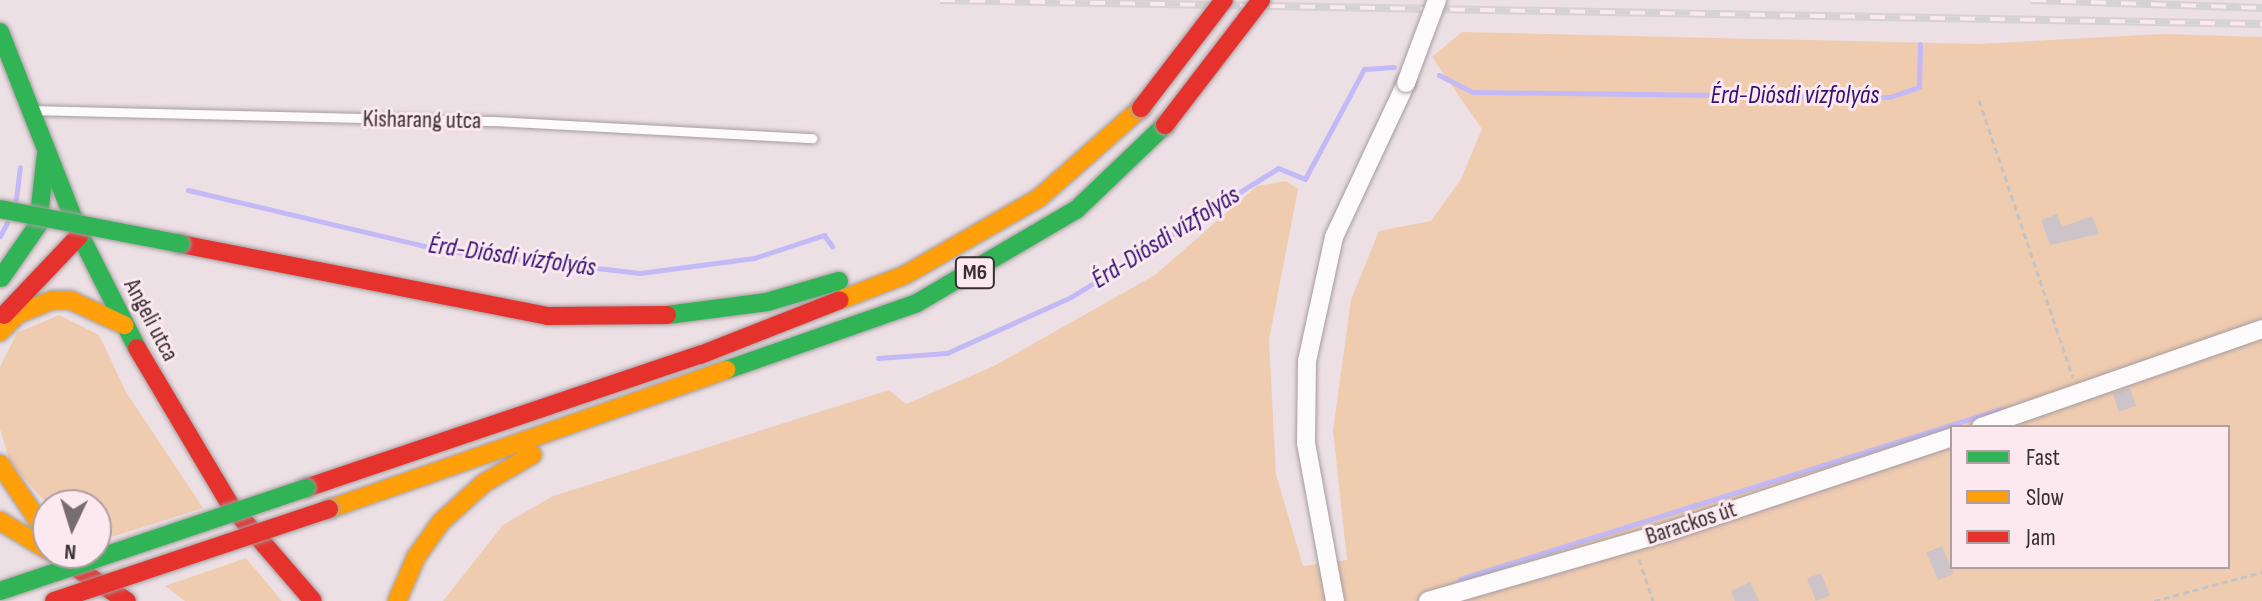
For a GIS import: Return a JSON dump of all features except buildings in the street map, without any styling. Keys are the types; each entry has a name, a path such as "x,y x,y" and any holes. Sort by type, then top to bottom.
{"main road":[{"path":"0,591 700,355 905,275 1039,198 1141,108 1224,0"},
{"name":"M6","path":"645,402 871,322 947,288 1077,209 1165,125 1261,0"},
{"name":"Angeli utca","path":"0,32 80,235 124,325 231,506 313,601"},
{"path":"0,279 38,225 46,154"},
{"path":"0,209 512,311 584,317 685,315 813,290 1039,198"},
{"path":"0,279 34,252 80,235"},
{"path":"0,323 27,285 80,235"},
{"path":"0,332 18,314 52,300 70,300 124,325"},
{"path":"54,601 645,402"},
{"path":"397,601 416,557 459,504 526,457 645,402"},
{"path":"0,464 32,511"},
{"path":"0,521 32,540"},
{"path":"78,569 127,601"},
{"path":"0,580 34,601"}],"street":[{"path":"1335,601 1306,443 1307,361 1334,237 1406,83 1437,0"},
{"path":"1987,425 2262,329"},
{"name":"Barackos út","path":"1428,601 1634,541 1950,438"}],"lane":[{"name":"Kisharang utca","path":"30,110 494,121 813,138"}],"path":[{"path":"1979,100 2079,394"},
{"path":"1634,541 1653,601"},
{"path":"2154,601 2262,572"}],"shaded area":[{"path":"1462,32 1979,44 2163,34 2262,37 2262,601 443,601 503,525 553,496 889,390 906,404 994,366 1155,275 1257,186 1286,181 1298,189 1269,340 1276,475 1303,566 1347,560 1333,430 1351,300 1379,231 1431,221 1461,179 1482,129 1432,57"},
{"path":"59,315 99,335 126,392 203,508 112,537 112,489 34,489 10,462 0,429 0,367 17,333"},
{"path":"246,558 282,601 185,601 165,586"}],"waterway":[{"name":"Érd-Diósdi vízfolyás","path":"1439,75 1473,92 1890,97 1919,87 1920,44"},
{"name":"Érd-Diósdi vízfolyás","path":"878,358 947,353 1071,297 1278,168 1305,179 1364,69 1394,67"},
{"name":"Érd-Diósdi vízfolyás","path":"16,199 20,167"},
{"name":"Érd-Diósdi vízfolyás","path":"188,190 441,250 640,273 754,258 824,235 832,246"},
{"name":"Érd-Diósdi vízfolyás","path":"0,236 7,223"},
{"path":"1950,425 2001,409"},
{"path":"1460,579 1950,425"}],"railway":[{"path":"940,0 2262,24"},
{"path":"2031,0 2262,8"}],"traffic: fast":[{"path":"0,32 80,235 137,348"},
{"path":"726,370 917,303 1077,209 1165,125"},
{"path":"1,278 38,225 46,154"},
{"path":"0,209 181,244"},
{"path":"667,315 767,302 839,281"},
{"path":"0,591 306,488"}],"traffic: slow":[{"path":"840,300 905,275 1039,198 1141,108"},
{"path":"0,332 18,314 52,300 70,300 124,325"},
{"path":"329,509 726,370"},
{"path":"397,601 416,557 441,522 484,483 532,455"},
{"path":"0,464 32,511"},
{"path":"0,521 32,540"}],"traffic: jam":[{"path":"1141,108 1224,0"},
{"path":"1165,125 1261,0"},
{"path":"4,315 80,235"},
{"path":"181,244 548,316 667,315"},
{"path":"306,488 700,355 840,300"},
{"path":"137,348 231,506 313,601"},
{"path":"54,601 329,509"},
{"path":"78,569 127,601"}]}
